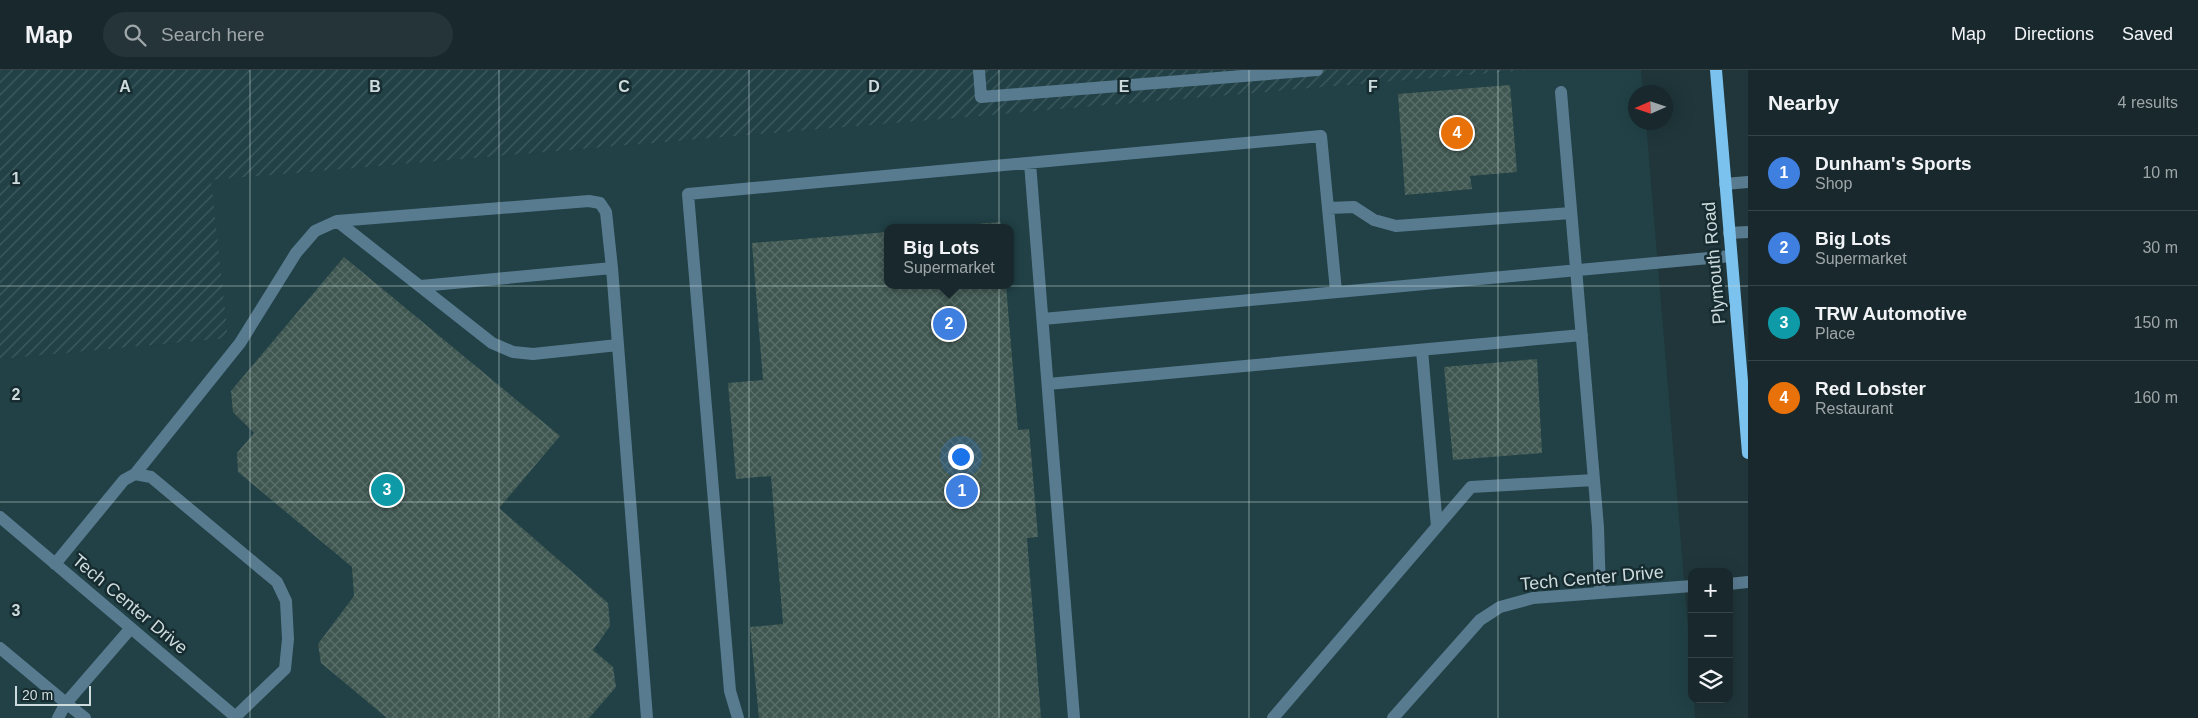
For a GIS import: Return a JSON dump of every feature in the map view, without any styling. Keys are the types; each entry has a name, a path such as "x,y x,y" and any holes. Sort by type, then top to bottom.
{"main road":[{"name":"Plymouth Road","path":"1716,70 1748,453"}],"street":[{"path":"979,70 981,96 1317,70"},
{"path":"1561,92 1598,527 1600,593"},
{"path":"738,718 730,690 688,194 1321,136 1336,291"},
{"path":"1030,163 1074,718"},
{"path":"1725,184 1748,182"},
{"path":"55,564 124,480 135,474 240,343 296,253 315,231 337,221 589,200 600,202 606,212 612,268 647,718"},
{"path":"1328,208 1354,207 1374,220 1396,226 1571,213"},
{"path":"337,221 492,343 513,352 534,354 618,345"},
{"path":"1730,233 1748,232"},
{"path":"1043,319 1732,256"},
{"path":"421,286 612,268"},
{"path":"1048,384 1582,335"},
{"path":"1422,350 1437,527"},
{"path":"135,474 151,477 277,582 286,601 288,639 285,669 236,717"},
{"path":"1273,718 1471,487 1594,480"},
{"name":"Tech Center Drive","path":"0,517 236,717"},
{"path":"1733,584 1748,582"},
{"name":"Tech Center Drive","path":"1393,718 1480,620 1500,608 1533,598 1688,586"},
{"path":"58,718 66,703 131,628"},
{"path":"0,648 85,718"}],"shaded area":[{"path":"0,70 1529,70 211,180 228,338 0,359"},
{"path":"1529,70 1641,70 1642,85 1628,85 1628,130 1647,130 1688,628 1688,703 1694,703 1695,718 0,718 0,359 228,338 210,180"}],"building":[{"path":"1510,85 1517,172 1470,176 1472,189 1405,195 1398,94"},
{"path":"1001,222 1001,224 976,224"},
{"path":"884,232 884,289 1006,289 1018,430 1029,429 1038,537 1027,538 1041,718 759,718 750,627 783,624 771,476 736,479 728,383 763,380 752,243"},
{"path":"344,257 560,436 499,508 608,603 610,626 593,650 613,667 616,687 589,718 387,718 321,663 318,644 354,596 352,567 238,472 237,453 254,433 233,412 231,391"},
{"path":"1537,359 1542,453 1453,460 1444,367"}],"place":[{"name":"Red Lobster","path":"1457,133"},
{"name":"Big Lots","path":"949,324"},
{"name":"TRW Automotive","path":"387,490"},
{"name":"Dunham's Sports","path":"962,491"}]}
